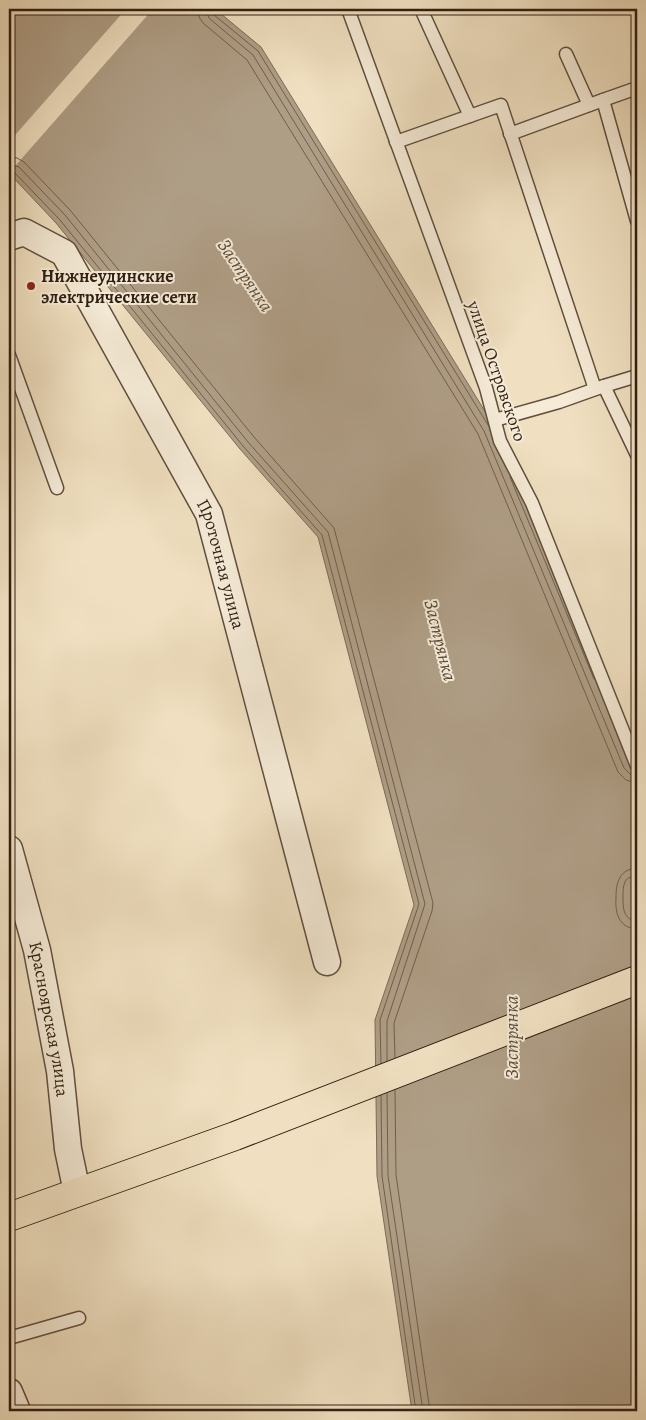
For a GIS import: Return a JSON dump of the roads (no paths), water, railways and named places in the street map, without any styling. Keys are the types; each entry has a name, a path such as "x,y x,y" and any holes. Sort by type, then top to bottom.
{"highway":[{"path":"9,1217 235,1136 637,980"}],"street":[{"name":"Проточная улица","path":"9,237 24,232 64,253 209,514 327,962"},
{"name":"Красноярская улица","path":"9,849 37,950 60,1072 68,1149 77,1192"},
{"path":"9,1392 17,1411"}],"lane":[{"name":"улица Островского","path":"348,9 486,388 500,441 532,503 637,766"},
{"path":"421,9 470,116"},
{"path":"566,54 589,105"},
{"path":"510,134 637,88"},
{"path":"603,100 637,221"},
{"path":"396,142 501,106 599,387 637,455"},
{"path":"9,355 57,488"},
{"path":"494,420 559,402 599,387 637,376"},
{"path":"9,1338 79,1318"}],"water":[{"name":"Застрянка","path":"9,9 215,9 261,47 494,426 637,770 634,905 637,922 637,1411 412,1411 377,1176 375,1020 414,905 318,537 240,449 56,223 9,173"}],"place":[{"name":"Нижнеудинские электрические сети","path":"31,286"}]}
